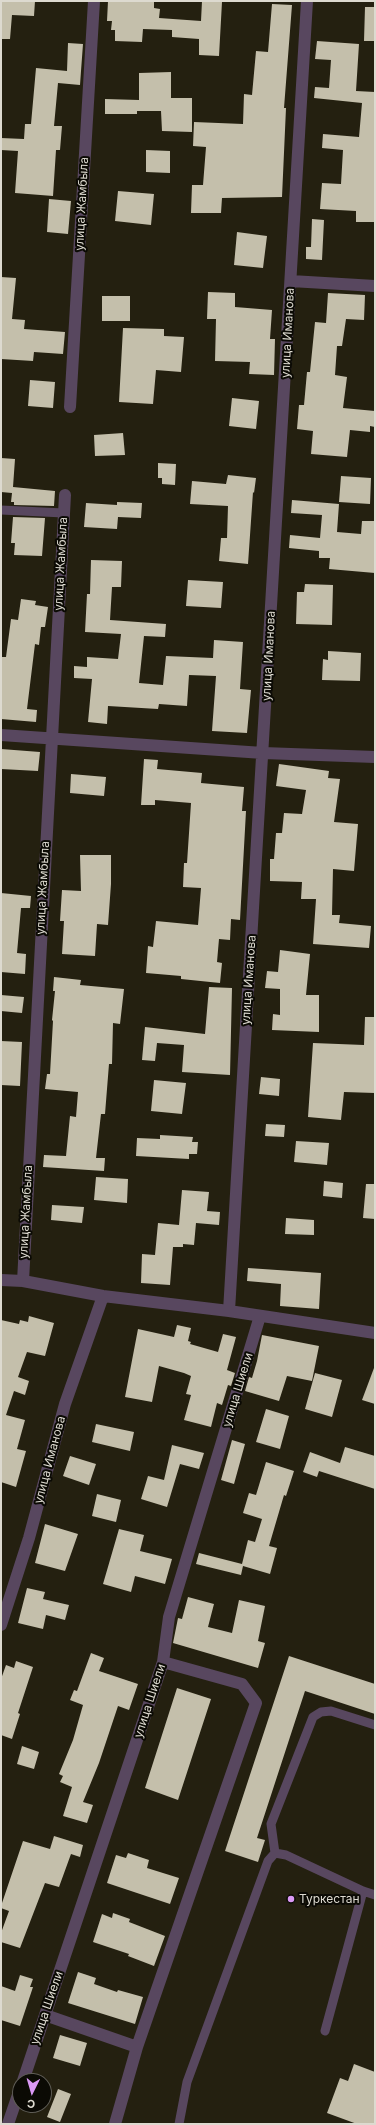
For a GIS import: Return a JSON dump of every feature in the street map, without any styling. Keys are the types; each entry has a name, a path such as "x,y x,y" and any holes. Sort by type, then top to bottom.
{"street":[{"name":"улица Жамбыла","path":"70,407 94,1"},
{"name":"улица Иманова","path":"229,1311 307,1"},
{"path":"291,281 375,286"},
{"name":"улица Жамбыла","path":"23,1281 65,495"},
{"path":"1,735 263,753 375,757"},
{"path":"1,1280 23,1281 103,1296 229,1311 375,1332"},
{"name":"улица Иманова","path":"1,1625 29,1538 65,1404 103,1296"},
{"name":"улица Шиели","path":"26,2073 163,1662 169,1617 260,1316"},
{"path":"115,2124 137,2047 256,1703 242,1684 163,1662"},
{"path":"45,2015 137,2047"},
{"path":"8,2124 12,2112"}],"lane":[{"path":"1,510 64,513"},
{"path":"275,1854 271,1824 313,1717 321,1712 331,1711 375,1725"},
{"path":"275,1854 286,1855 363,1891 375,1895"},
{"path":"179,2124 187,2082 250,1905 268,1861 275,1854"},
{"path":"325,2031 363,1891"}],"building":[{"path":"1,1 35,1 34,16 12,15 10,39 1,39"},
{"path":"108,1 154,2 154,8 160,9 159,18 201,21 202,1 222,2 219,56 199,55 199,39 172,37 172,30 143,29 142,42 115,41 115,30 111,30 112,21 107,21"},
{"path":"272,4 292,5 284,108 286,108 282,197 222,198 221,213 191,213 192,185 203,185 206,147 193,146 194,122 243,124 244,94 252,95 256,51 268,52"},
{"path":"365,7 375,7 375,41 364,41"},
{"path":"317,41 359,44 356,91 375,92 375,222 356,222 356,211 320,209 322,183 341,184 343,150 322,148 323,134 359,137 362,103 314,98 315,87 329,88 331,60 315,59"},
{"path":"68,43 83,44 80,85 58,83 54,126 62,126 60,150 56,150 53,196 15,193 18,151 1,150 1,138 24,139 25,124 31,124 36,68 67,71"},
{"path":"171,72 171,98 192,98 192,132 162,131 161,111 137,111 137,114 105,114 105,99 139,100 139,73"},
{"path":"146,150 170,151 170,173 146,172"},
{"path":"118,191 154,194 151,225 115,221"},
{"path":"49,199 71,201 68,234 47,232"},
{"path":"312,219 324,220 322,260 306,259 306,247 311,247"},
{"path":"237,232 267,236 263,268 234,265"},
{"path":"1,277 16,278 12,319 25,320 24,329 65,332 63,354 34,352 33,361 1,359"},
{"path":"208,292 235,293 235,307 272,310 270,339 275,339 274,375 249,374 250,362 215,361 216,319 207,319"},
{"path":"328,293 365,295 364,320 346,319 342,346 337,346 335,375 347,377 343,408 375,411 375,427 370,426 370,432 350,430 347,457 311,454 313,431 297,429 299,405 304,405 307,372 310,372 315,322 326,323"},
{"path":"102,296 130,296 130,321 102,321"},
{"path":"123,328 164,329 164,336 184,337 181,372 156,370 153,404 119,402"},
{"path":"30,380 55,382 53,408 28,406"},
{"path":"232,398 259,401 256,429 229,426"},
{"path":"123,433 125,455 95,456 94,435"},
{"path":"1,458 15,459 13,487 55,491 54,506 14,505 14,502 11,502 12,493 1,492"},
{"path":"158,463 176,464 175,485 162,484 162,478 158,478"},
{"path":"228,475 256,478 254,493 253,492 248,564 219,561 221,538 227,538 228,506 190,504 192,481 226,484"},
{"path":"341,476 371,478 370,504 339,502"},
{"path":"292,500 339,504 337,532 361,534 362,521 375,521 375,573 329,569 330,558 319,558 319,551 289,548 290,535 320,538 322,515 291,513"},
{"path":"117,502 142,503 141,518 118,517 117,529 84,527 86,503 117,505"},
{"path":"13,517 45,518 42,556 14,555 15,543 11,543"},
{"path":"91,560 122,561 121,587 112,587 110,620 166,624 165,637 144,636 139,683 163,685 166,656 213,658 214,640 243,642 240,689 251,690 247,733 212,731 216,676 189,675 187,706 159,704 158,709 108,706 107,724 88,722 92,679 74,678 74,666 87,667 87,657 118,659 121,634 85,632 87,594 90,594"},
{"path":"188,580 223,582 221,608 186,606"},
{"path":"305,584 333,585 332,625 296,624 297,592 304,592"},
{"path":"21,599 36,601 35,605 48,607 45,627 41,627 39,645 35,644 27,709 37,710 36,722 1,719 1,657 6,657 11,619 18,620"},
{"path":"328,651 361,653 360,681 322,680 323,659 328,660"},
{"path":"1,749 40,752 38,771 1,769"},
{"path":"144,759 158,760 157,769 202,773 201,783 244,787 242,811 246,811 240,920 231,919 230,940 219,939 217,962 222,963 220,983 181,979 181,976 146,973 148,946 153,947 156,921 198,925 201,888 183,887 184,863 187,863 191,803 155,800 155,805 141,805"},
{"path":"279,764 329,771 328,778 340,779 334,822 358,824 354,871 333,869 332,915 340,915 339,923 371,926 369,948 313,944 316,899 301,899 302,882 270,881 270,859 274,859 276,833 282,833 284,813 302,814 306,790 276,786"},
{"path":"71,774 106,777 104,796 70,793"},
{"path":"80,855 111,855 111,884 108,925 97,924 95,956 62,954 64,921 60,921 62,890 81,891"},
{"path":"1,893 31,896 30,908 21,908 17,953 26,954 25,974 1,972"},
{"path":"280,950 310,954 306,995 319,995 319,1032 272,1030 273,1014 280,1015 280,989 265,988 267,971 278,972"},
{"path":"54,977 81,980 80,985 124,989 120,1024 113,1023 112,1064 109,1064 105,1114 101,1114 96,1158 105,1158 104,1171 43,1167 44,1155 66,1156 70,1116 76,1117 78,1092 45,1089 47,1074 50,1074 52,1020 55,991 53,991"},
{"path":"209,987 232,988 230,1075 182,1072 184,1045 157,1043 155,1061 142,1060 145,1027 205,1034"},
{"path":"1,995 24,997 22,1013 1,1011"},
{"path":"365,1017 375,1017 375,1093 344,1092 341,1120 308,1117 313,1043 364,1045"},
{"path":"1,1041 22,1042 20,1086 1,1085"},
{"path":"261,1077 280,1079 279,1096 259,1094"},
{"path":"154,1080 186,1083 182,1114 151,1111"},
{"path":"266,1124 285,1125 284,1137 265,1136"},
{"path":"160,1135 193,1137 192,1142 198,1142 197,1154 189,1154 189,1159 136,1156 137,1138 160,1139"},
{"path":"296,1141 329,1143 327,1165 294,1162"},
{"path":"96,1177 128,1179 127,1203 94,1200"},
{"path":"324,1181 343,1183 342,1198 323,1196"},
{"path":"366,1184 375,1184 375,1219 363,1218"},
{"path":"182,1190 209,1192 207,1211 220,1212 219,1225 196,1223 194,1245 183,1244 183,1247 173,1247 170,1285 141,1283 142,1254 155,1255 158,1223 179,1225"},
{"path":"52,1205 84,1207 82,1223 51,1220"},
{"path":"286,1218 314,1220 314,1235 285,1234"},
{"path":"248,1268 321,1273 319,1309 280,1306 281,1284 247,1281"},
{"path":"29,1316 54,1323 45,1356 27,1352 18,1377 29,1381 25,1395 14,1391 6,1415 25,1420 17,1449 26,1451 16,1487 1,1482 1,1320 19,1324 20,1320 28,1322"},
{"path":"177,1325 191,1328 188,1341 191,1342 190,1344 218,1352 223,1334 236,1337 227,1370 235,1373 231,1386 228,1385 222,1405 217,1403 211,1427 184,1420 191,1395 186,1394 191,1376 184,1373 159,1366 152,1402 125,1397 138,1329 174,1337"},
{"path":"262,1335 319,1346 312,1381 287,1376 279,1401 245,1391 249,1377 252,1378"},
{"path":"374,1368 375,1369 375,1404 362,1400"},
{"path":"315,1373 342,1380 332,1417 305,1409"},
{"path":"266,1409 289,1416 280,1449 256,1442"},
{"path":"96,1424 134,1432 130,1451 92,1442"},
{"path":"232,1440 245,1444 234,1484 221,1480"},
{"path":"172,1445 204,1453 199,1469 180,1464 167,1507 141,1499 148,1476 164,1480"},
{"path":"345,1447 375,1456 375,1489 319,1471 317,1477 303,1472 310,1452 340,1463"},
{"path":"70,1456 96,1464 89,1485 63,1476"},
{"path":"266,1462 294,1471 286,1496 284,1495 269,1546 277,1548 270,1574 243,1566 241,1575 196,1564 199,1553 242,1564 248,1540 255,1542 262,1519 243,1513 249,1493 256,1495"},
{"path":"97,1494 121,1500 116,1522 92,1516"},
{"path":"45,1524 78,1534 65,1571 35,1563"},
{"path":"119,1529 144,1535 140,1551 172,1559 165,1584 135,1576 131,1592 103,1584"},
{"path":"27,1588 45,1592 43,1599 69,1605 65,1620 46,1615 43,1629 18,1623"},
{"path":"188,1597 214,1604 208,1627 232,1633 239,1600 265,1606 258,1641 265,1643 258,1668 173,1643 178,1618 182,1619"},
{"path":"91,1653 104,1658 99,1671 138,1684 129,1710 118,1706 99,1763 83,1802 93,1805 87,1823 63,1816 72,1787 60,1782 63,1776 59,1774 73,1740 83,1705 70,1700 74,1690 77,1691"},
{"path":"289,1656 375,1684 375,1714 305,1691 257,1838 265,1840 258,1862 225,1851"},
{"path":"16,1661 33,1667 18,1713 20,1714 12,1739 1,1735 1,1679 6,1665 14,1668"},
{"path":"177,1688 211,1699 178,1800 145,1788"},
{"path":"22,1746 39,1752 34,1769 17,1764"},
{"path":"54,1836 83,1845 80,1857 71,1854 59,1887 45,1883 20,1948 1,1942 1,1933 9,1911 1,1908 1,1906 23,1841 50,1849"},
{"path":"128,1853 149,1860 147,1868 179,1878 170,1904 107,1883 116,1855 126,1858"},
{"path":"113,1913 130,1919 129,1922 165,1936 154,1966 128,1956 129,1954 93,1942 102,1914 112,1918"},
{"path":"78,1972 96,1978 94,1984 117,1992 118,1990 143,1997 135,2024 68,2003"},
{"path":"20,1975 33,1979 30,1987 33,1987 20,2026 1,2020 1,1986 15,1991"},
{"path":"60,2035 87,2043 80,2066 53,2058"},
{"path":"354,2064 375,2072 375,2124 357,2124 327,2113 340,2078 348,2081"},
{"path":"58,2089 71,2094 60,2122 47,2117 49,2113 52,2113 52,2104"}],"place":[{"name":"Туркестан","path":"291,1899"}]}
